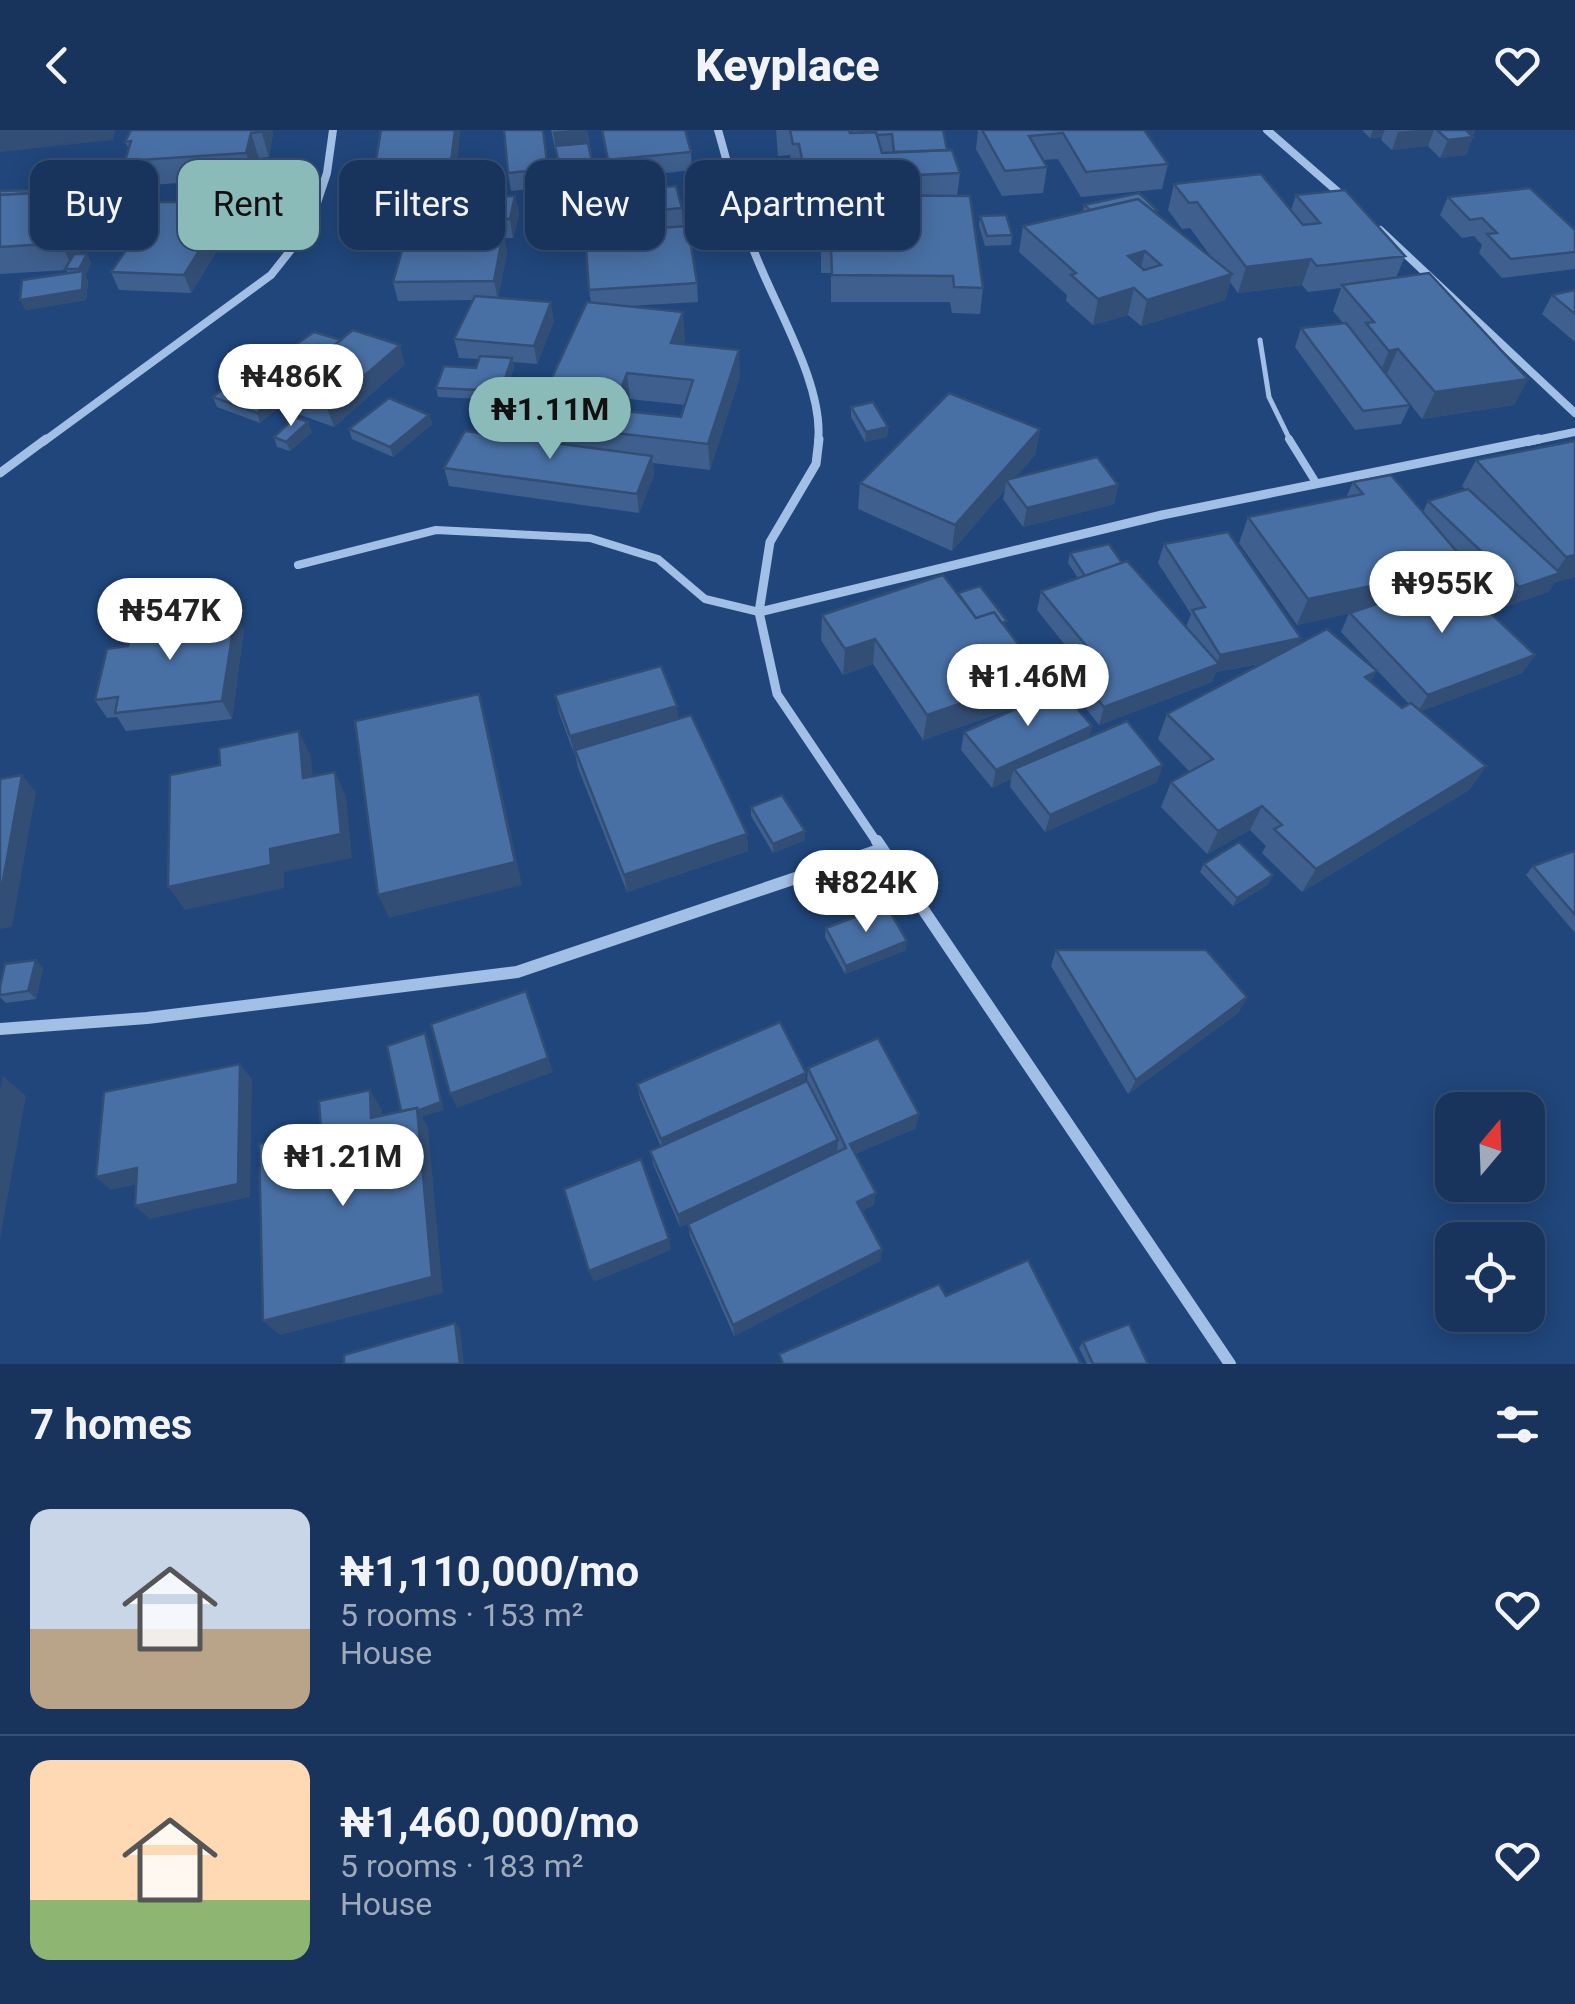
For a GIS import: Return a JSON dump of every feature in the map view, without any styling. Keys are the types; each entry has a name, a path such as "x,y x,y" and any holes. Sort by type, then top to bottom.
{"street":[{"path":"0,473 271,275 309,227 326,172 333,130"},
{"path":"718,130 751,244 804,372 820,426 816,464 770,542 759,612 777,694 1230,1364"},
{"path":"1267,130 1352,204"},
{"path":"1366,218 1575,413"},
{"path":"759,612 1315,481 1575,432"},
{"path":"0,1029 147,1018 517,972 882,849"}],"lane":[{"path":"1260,340 1258,364 1277,420 1315,481"},
{"path":"298,565 436,530 573,536 634,549 675,572 689,590 706,599 759,612"}],"building":[{"path":"131,130 261,130 251,133 246,153 125,160 131,141 125,142"},
{"path":"381,130 455,130 451,160 376,160"},
{"path":"504,130 543,130 547,160 525,160 525,171 508,173"},
{"path":"602,130 685,130 691,152 608,160"},
{"path":"790,130 876,132 882,153 952,150 960,173 920,175 920,160 802,160 799,144 793,144"},
{"path":"852,130 943,130 947,150 894,152 892,134"},
{"path":"982,130 1144,130 1168,164 1086,172 1063,133 1029,136 1047,167 1005,171"},
{"path":"1437,130 1466,130 1473,137 1448,140"},
{"path":"588,143 592,160 558,160 555,146"},
{"path":"1261,174 1303,225 1320,223 1296,195 1345,190 1405,256 1317,266 1311,259 1246,267 1197,202 1189,203 1174,184"},
{"path":"676,186 682,208 665,210 665,187"},
{"path":"1530,188 1575,230 1575,252 1511,259 1487,234 1497,233 1482,218 1470,220 1448,197"},
{"path":"30,190 30,193 0,195 0,191"},
{"path":"30,193 30,245 0,247 0,195"},
{"path":"1139,193 1157,210 1138,199 1090,210 1084,205"},
{"path":"505,196 515,196 510,219 505,219"},
{"path":"920,196 970,196 983,288 954,287 953,276 832,275 831,250 920,250"},
{"path":"1138,199 1232,274 1147,300 1134,288 1098,299 1071,275 1076,273 1023,226","holes":["1145,251 1161,265 1144,270 1128,256"]},
{"path":"159,202 178,202 178,250 200,250 184,275 111,272 126,250 158,250"},
{"path":"1006,215 1012,235 987,236 980,216"},
{"path":"685,226 685,250 692,250 697,283 589,290 586,250 665,250 665,228"},
{"path":"402,250 500,250 494,281 393,282"},
{"path":"74,254 87,254 79,269 65,269"},
{"path":"83,271 82,290 20,300 22,280"},
{"path":"1429,273 1528,379 1435,392 1398,349 1389,351 1366,323 1374,322 1342,285"},
{"path":"1575,290 1575,314 1552,295"},
{"path":"475,296 551,302 534,346 454,339"},
{"path":"587,302 683,312 671,343 739,350 708,444 531,423","holes":["627,373 693,380 681,417 613,410"]},
{"path":"1346,323 1410,405 1363,411 1301,328"},
{"path":"353,330 400,345 327,408 288,394 300,384 280,377 319,345 329,349"},
{"path":"314,332 341,340 329,349 319,345 292,367 272,361"},
{"path":"480,356 512,358 501,391 436,388 444,366 476,368"},
{"path":"275,367 288,371 268,391 280,394 257,413 213,397 248,369 265,375"},
{"path":"949,393 1040,429 955,525 860,483"},
{"path":"389,398 429,415 390,447 349,429"},
{"path":"873,402 888,427 866,432 851,407"},
{"path":"295,417 308,422 286,442 274,437"},
{"path":"465,431 652,456 637,494 444,468"},
{"path":"1575,441 1575,555 1566,557 1476,460"},
{"path":"1097,457 1118,485 1027,508 1006,480"},
{"path":"1391,475 1458,553 1428,559 1439,572 1308,599 1248,517 1363,494 1353,482"},
{"path":"1468,489 1560,573 1519,587 1428,501"},
{"path":"1228,532 1301,638 1220,655 1192,610 1205,607 1164,544"},
{"path":"1109,544 1122,563 1085,576 1070,553"},
{"path":"1127,561 1219,664 1104,707 1068,663 1093,654 1041,591"},
{"path":"943,575 976,618 994,612 1024,652 1006,658 1023,682 927,715 875,639 845,649 822,615"},
{"path":"1453,578 1535,655 1428,695 1350,613"},
{"path":"980,586 1007,621 1002,623 994,612 976,618 958,593"},
{"path":"236,611 222,701 115,713 118,697 95,700 107,649 128,646 134,621"},
{"path":"1327,629 1377,671 1365,677 1402,708 1411,703 1486,766 1316,869 1274,829 1282,825 1262,806 1218,831 1171,782 1213,759 1167,714"},
{"path":"661,666 677,706 570,736 555,695"},
{"path":"1060,689 1092,726 996,770 964,732"},
{"path":"479,694 515,862 378,895 355,721"},
{"path":"691,715 747,834 624,875 575,750"},
{"path":"1127,721 1163,765 1050,815 1014,769"},
{"path":"299,731 303,778 335,772 341,834 270,849 271,865 168,887 170,775 220,765 219,748"},
{"path":"22,775 0,897 0,779"},
{"path":"782,795 805,831 773,844 751,807"},
{"path":"1239,842 1273,875 1237,898 1204,864"},
{"path":"1575,853 1575,915 1533,866"},
{"path":"886,905 907,941 846,966 826,928"},
{"path":"1056,950 1206,950 1247,997 1136,1080"},
{"path":"36,960 28,991 0,995 5,964"},
{"path":"526,991 548,1058 450,1094 431,1024"},
{"path":"780,1022 806,1073 661,1139 637,1084"},
{"path":"425,1033 441,1102 417,1111 401,1111 387,1046"},
{"path":"878,1038 919,1114 850,1144 876,1193 857,1202 882,1249 733,1325 688,1224 846,1148 808,1068"},
{"path":"240,1064 238,1184 135,1206 137,1168 96,1177 104,1092"},
{"path":"807,1081 838,1140 678,1215 650,1151"},
{"path":"370,1090 371,1118 417,1108 432,1277 263,1321 259,1144 321,1130 319,1101"},
{"path":"641,1159 669,1239 589,1271 564,1189"},
{"path":"1028,1260 1081,1364 783,1364 779,1354 939,1284 946,1296"},
{"path":"455,1323 460,1364 344,1364 344,1355"},
{"path":"1129,1324 1148,1364 1093,1364 1083,1342"}]}
